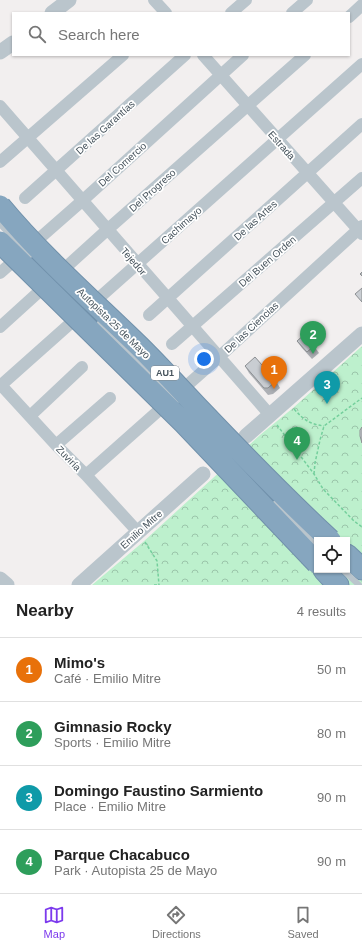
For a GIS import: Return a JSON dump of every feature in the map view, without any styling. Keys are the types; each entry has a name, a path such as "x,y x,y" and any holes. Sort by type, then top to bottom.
{"highway":[{"name":"Autopista 25 de Mayo","path":"0,206 17,227 143,351 251,462 327,537"},
{"name":"AU1","path":"0,242 184,423 314,560"},
{"path":"350,558 362,570"},
{"path":"327,573 338,585"}],"street":[{"path":"53,12 69,0"},
{"path":"154,0 165,12"},
{"path":"232,12 246,0"},
{"path":"293,12 307,0"},
{"path":"350,16 362,5"},
{"path":"0,52 12,44"},
{"path":"0,162 121,56"},
{"name":"De las Garantías","path":"25,198 183,56"},
{"name":"Estrada","path":"204,56 334,202 361,230"},
{"name":"Del Comercio","path":"0,273 242,56"},
{"name":"Del Progreso","path":"0,327 304,56"},
{"name":"Cachimayo","path":"0,385 362,64"},
{"name":"Tejedor","path":"0,106 270,415"},
{"name":"De las Artes","path":"149,315 362,124"},
{"name":"Del Buen Orden","path":"172,344 362,178"},
{"name":"De las Ciencias","path":"86,475 361,230"},
{"path":"246,436 362,334"},
{"path":"30,416 82,367"},
{"name":"Zuviría","path":"0,385 138,532"},
{"path":"56,445 110,398"},
{"name":"Emilio Mitre","path":"79,585 203,474"},
{"path":"0,579 7,585"}],"lane":[{"path":"0,224 37,262"},
{"path":"49,273 60,284"},
{"path":"83,306 89,312"},
{"path":"94,318 182,407"},
{"path":"268,497 314,542"},
{"path":"346,573 359,585"}],"path":[{"path":"314,474 315,463 324,426 362,398"},
{"path":"286,400 302,418 309,423 324,426"},
{"path":"270,415 290,444 314,474 323,489 362,528"},
{"path":"138,532 145,540 157,561 159,585 154,585"}],"green space":[{"path":"362,346 362,585 92,585 143,542 260,435 293,408"}],"building":[{"path":"362,288 362,302 355,294"},
{"path":"304,335 314,346 307,352 297,341"},
{"path":"255,357 276,381 268,388 264,388 245,366"},
{"path":"362,427 362,443 360,430"}],"place":[{"name":"Gimnasio Rocky","path":"313,354"},
{"name":"Mimo's","path":"274,389"},
{"name":"Domingo Faustino Sarmiento","path":"327,404"},
{"name":"Parque Chacabuco","path":"297,460"}]}
